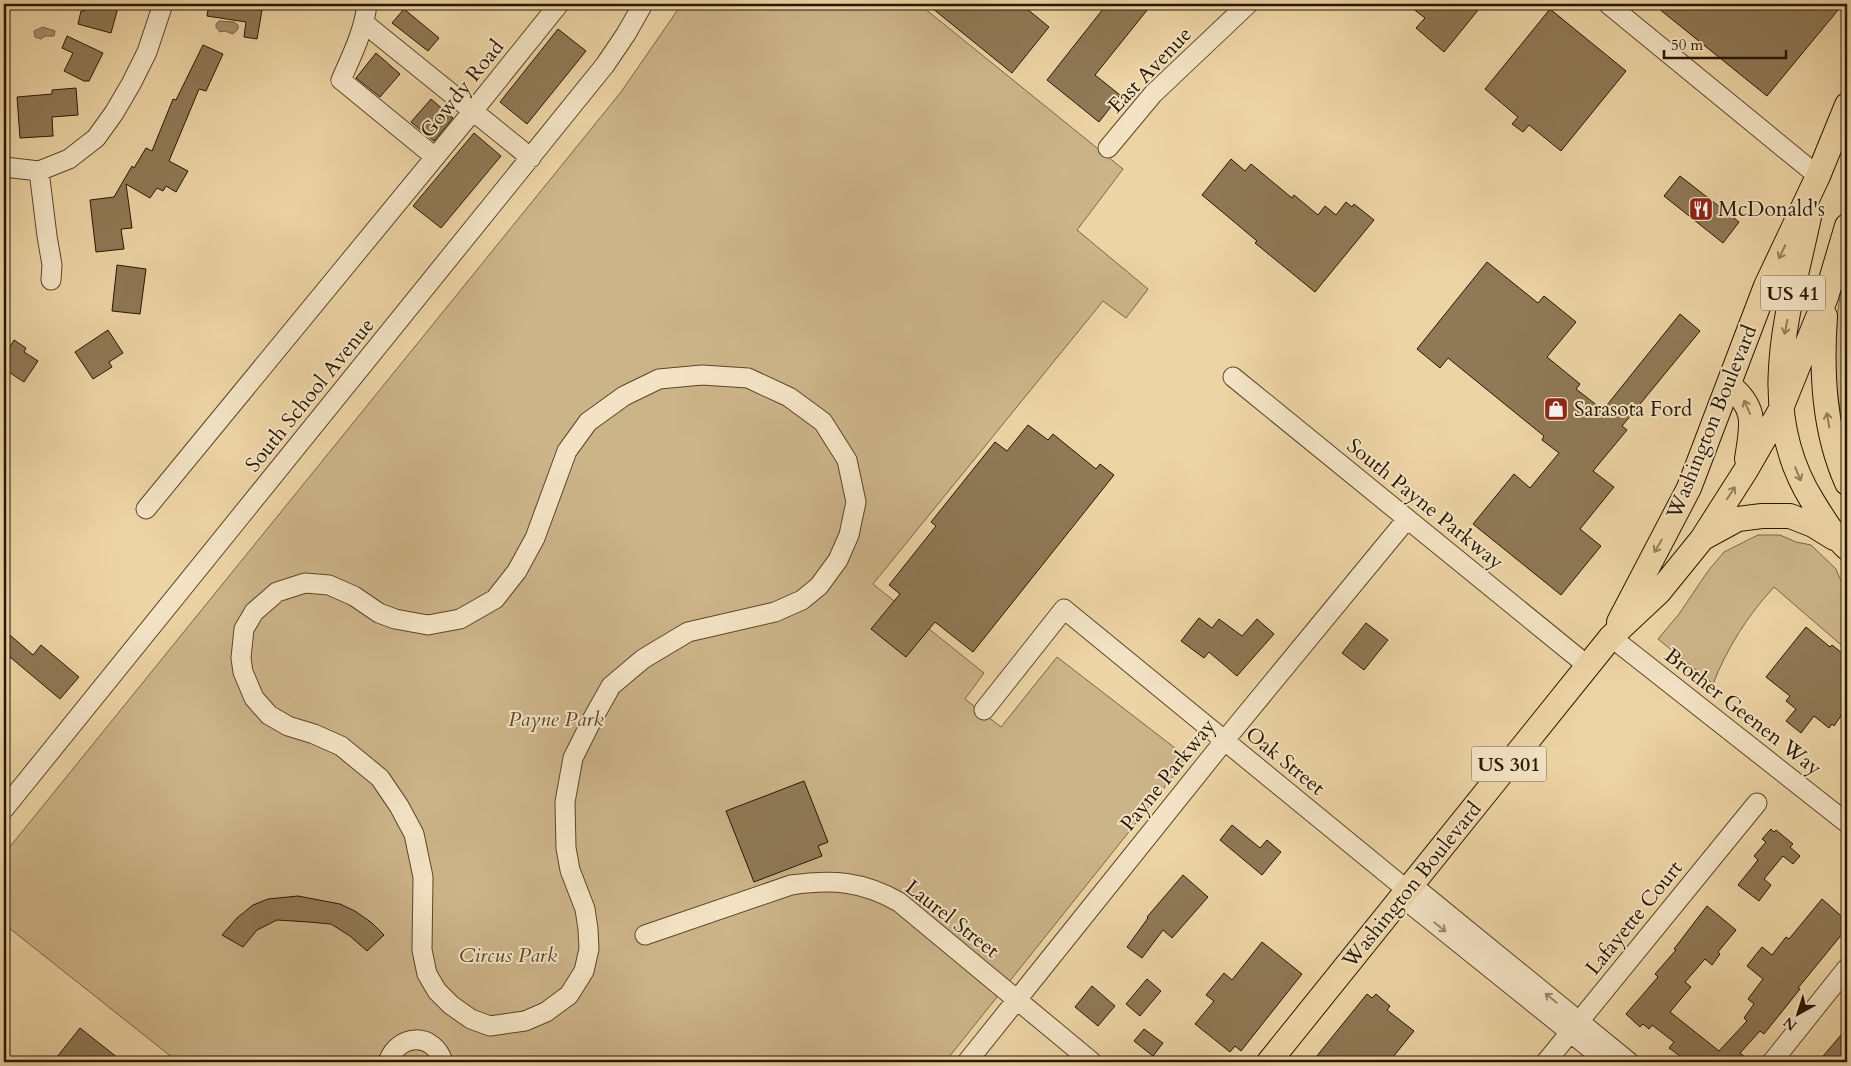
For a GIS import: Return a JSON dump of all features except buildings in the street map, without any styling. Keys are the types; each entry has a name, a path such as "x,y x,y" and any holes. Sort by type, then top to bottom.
{"main road":[{"name":"US 41","path":"1845,546 1805,490 1788,445 1780,411 1780,376 1784,339 1818,176 1847,105"},
{"name":"Washington Boulevard","path":"1611,637 1689,488 1766,286 1818,176"},
{"name":"US 41","path":"1847,226 1826,297 1823,343 1823,383 1827,417 1835,454 1847,484"},
{"name":"Washington Boulevard","path":"1269,1062 1611,637 1659,592 1702,539 1746,470 1780,411 1826,297"},
{"path":"1729,385 1741,396 1750,410 1752,428 1746,470"},
{"path":"1702,539 1738,519 1762,516 1790,516 1813,525 1845,546"}],"street":[{"path":"4,167 39,171 69,159 96,138 114,114 132,84 163,4"},
{"path":"367,4 364,23 341,80 435,158"},
{"name":"Gowdy Road","path":"146,509 435,158 559,4"},
{"name":"South School Avenue","path":"4,809 605,65 643,4"},
{"name":"East Avenue","path":"1108,148 1152,94 1248,4"},
{"path":"1608,4 1818,176"},
{"path":"364,23 531,158"},
{"path":"39,171 52,265 51,280"},
{"path":"702,375 748,378 789,397 823,422 847,460 856,502 849,535 838,560 819,586 802,600 776,612 688,632 643,658 611,686 574,758 565,802 568,860 585,909 588,929 589,949 584,971 569,995 546,1012 525,1021 490,1026 471,1019 451,1006 437,991 427,974 422,950 423,878 414,834 399,806 380,778 341,746 314,734 288,726 269,715 254,698 242,672 241,658 244,629 254,612 277,592 305,584 328,585 354,596 379,613 395,619 428,625 460,619 495,599 517,571 535,538 567,451 588,422 624,396 659,380 702,375"},
{"name":"South Payne Parkway","path":"1233,377 1588,666"},
{"name":"Payne Parkway","path":"967,1062 1225,740 1408,519"},
{"name":"Oak Street","path":"984,710 1064,609 1574,1027"},
{"name":"Brother Geenen Way","path":"1611,637 1847,823"},
{"name":"Lafayette Court","path":"1546,1062 1757,803"},
{"name":"Laurel Street","path":"645,935 790,885 837,881 863,886 899,902 1092,1062"},
{"path":"1772,1062 1847,968"},
{"path":"1574,1027 1606,1062"},
{"path":"1574,1027 1629,1062"},
{"path":"388,1062 397,1046 415,1040 430,1044 437,1049 443,1062"}],"green space":[{"name":"Payne Park","path":"680,4 919,4 1123,169 1077,230 1148,289 1126,318 1103,301 873,584 984,673 965,699 1001,727 1057,657 1188,758 945,1062 178,1062 4,924 4,854 621,92"},
{"path":"1847,261 1847,436 1838,400 1835,346 1838,309"},
{"path":"1758,535 1780,535 1796,542 1811,545 1836,569 1840,579 1847,584 1847,650 1774,587 1739,632 1713,684 1658,639 1679,614 1708,571 1724,552"}],"shaded area":[{"path":"219,21 234,22 238,25 238,29 233,34 225,31 220,32 216,27"},
{"path":"43,27 55,31 54,36 45,36 41,39 35,37 34,31"}],"place":[{"name":"McDonald's","path":"1701,209"},
{"name":"Sarasota Ford","path":"1556,409"}],"park label":[{"name":"Circus Park","path":"508,955"}]}
